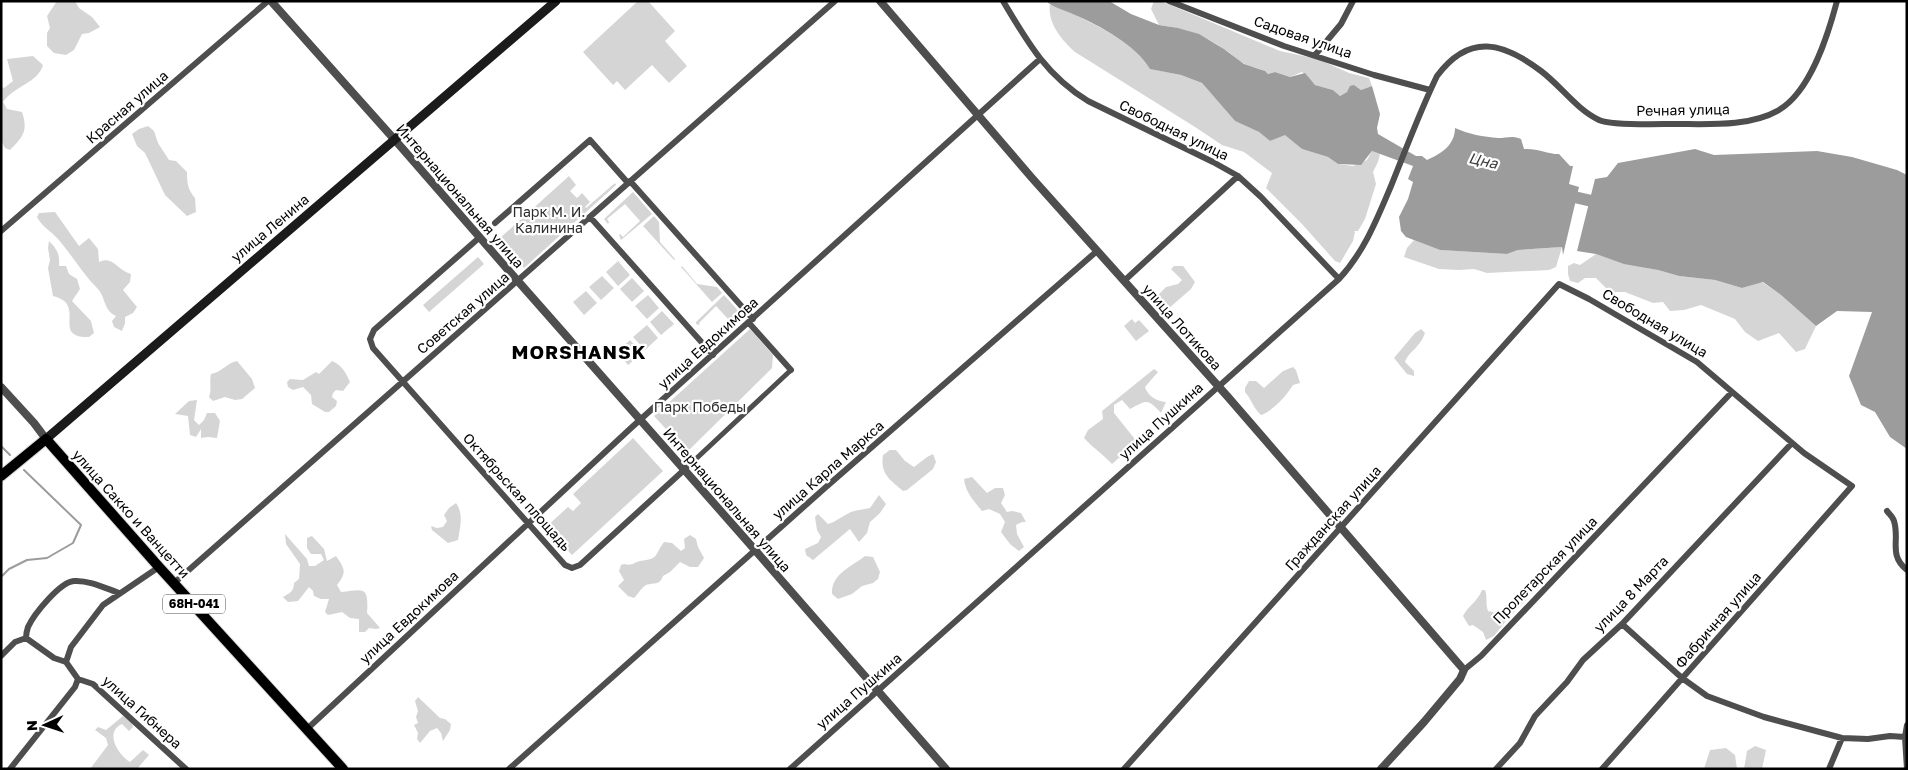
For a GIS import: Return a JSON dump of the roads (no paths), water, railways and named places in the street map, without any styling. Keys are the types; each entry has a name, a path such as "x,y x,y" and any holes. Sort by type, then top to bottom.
{"main road":[{"name":"улица Ленина","path":"1,476 556,1"},
{"name":"улица Сакко и Ванцетти","path":"46,438 159,567 343,769"}],"street":[{"name":"Интернациональная улица","path":"270,1 395,140 946,769"},
{"name":"Красная улица","path":"1,231 270,1"},
{"name":"Советская улица","path":"174,583 404,383 835,1"},
{"name":"улица Лотикова","path":"880,1 1097,251 1219,386 1464,670"},
{"name":"Свободная улица","path":"1003,1 1040,59 1071,90 1088,101 1238,176 1261,197 1339,279"},
{"name":"Садовая улица","path":"1169,1 1284,46 1374,75 1430,90"},
{"path":"1316,55 1341,24 1353,1"},
{"name":"Речная улица","path":"1480,46 1493,46 1524,60 1542,72 1574,102 1600,120 1610,122 1716,124 1744,121 1779,110 1790,101 1810,75 1827,37 1837,1"},
{"name":"улица Пушкина","path":"790,769 1339,279 1361,251 1379,216 1437,76 1446,63 1456,55 1469,48 1480,46"},
{"name":"улица Евдокимова","path":"307,729 640,420 1040,59"},
{"name":"Октябрьская площадь","path":"480,237 374,330 370,339 373,348 565,566 572,568 580,565 792,370 629,182 590,140 496,223"},
{"path":"1124,280 1238,176"},
{"path":"590,218 713,355"},
{"name":"улица Карла Маркса","path":"510,769 826,486 1097,251"},
{"name":"Свободная улица","path":"1560,284 1697,362 1804,453 1852,486"},
{"name":"Гражданская улица","path":"1124,769 1560,284"},
{"name":"улица Сакко и Ванцетти","path":"1,387 46,438"},
{"name":"Пролетарская улица","path":"1381,769 1436,708 1460,679 1464,670 1481,656 1732,392"},
{"name":"улица 8 Марта","path":"1496,769 1520,743 1535,716 1567,682 1583,660 1622,624 1792,443"},
{"name":"Фабричная улица","path":"1602,769 1852,486"},
{"path":"1887,511 1894,520 1898,563 1907,570"},
{"path":"66,662 71,647 103,605 159,567"},
{"path":"26,638 27,628 35,615 64,583 74,581 94,584 119,593"},
{"path":"1622,624 1682,678 1707,696 1764,717 1842,738 1905,737"},
{"path":"1,656 15,642 26,638"},
{"path":"10,769 75,687 78,679 66,662 54,658 26,638"},
{"name":"улица Гибнера","path":"78,679 93,684 186,769"},
{"path":"1907,726 1905,737 1907,769"},
{"path":"1829,769 1842,738"}],"water":[{"path":"1046,1 1109,1 1131,14 1159,25 1199,34 1244,64 1265,71 1268,74 1275,72 1290,77 1305,73 1315,85 1333,90 1340,96 1347,92 1350,86 1354,85 1361,90 1372,86 1380,114 1377,128 1378,134 1416,156 1422,156 1427,160 1437,155 1450,144 1455,128 1487,137 1518,138 1521,139 1524,149 1559,154 1570,166 1573,166 1569,184 1579,187 1563,255 1562,247 1518,250 1507,254 1440,250 1406,237 1401,231 1399,217 1408,199 1413,182 1408,179 1413,166 1372,151 1361,165 1338,164 1328,157 1302,149 1285,135 1270,141 1259,132 1235,121 1202,83 1181,75 1150,69 1136,52 1117,37 1095,24"},
{"path":"1695,149 1714,155 1817,151 1852,157 1897,170 1907,175 1907,449 1890,437 1875,412 1861,405 1849,376 1872,312 1837,311 1816,326 1763,282 1742,288 1715,280 1679,276 1624,264 1596,254 1577,251 1595,179 1607,177 1618,163"}],"waterway":[{"name":"Цна","path":"1561,194 1605,204"},
{"path":"1,446 10,455"},
{"path":"1,577 9,569 27,560 47,558 73,543 81,525 24,470"}],"district":[{"name":"MORSHANSK","path":"579,352"}],"park label":[{"name":"Парк М. И. Калинина","path":"549,220"},
{"name":"Парк Победы","path":"700,407"}]}
